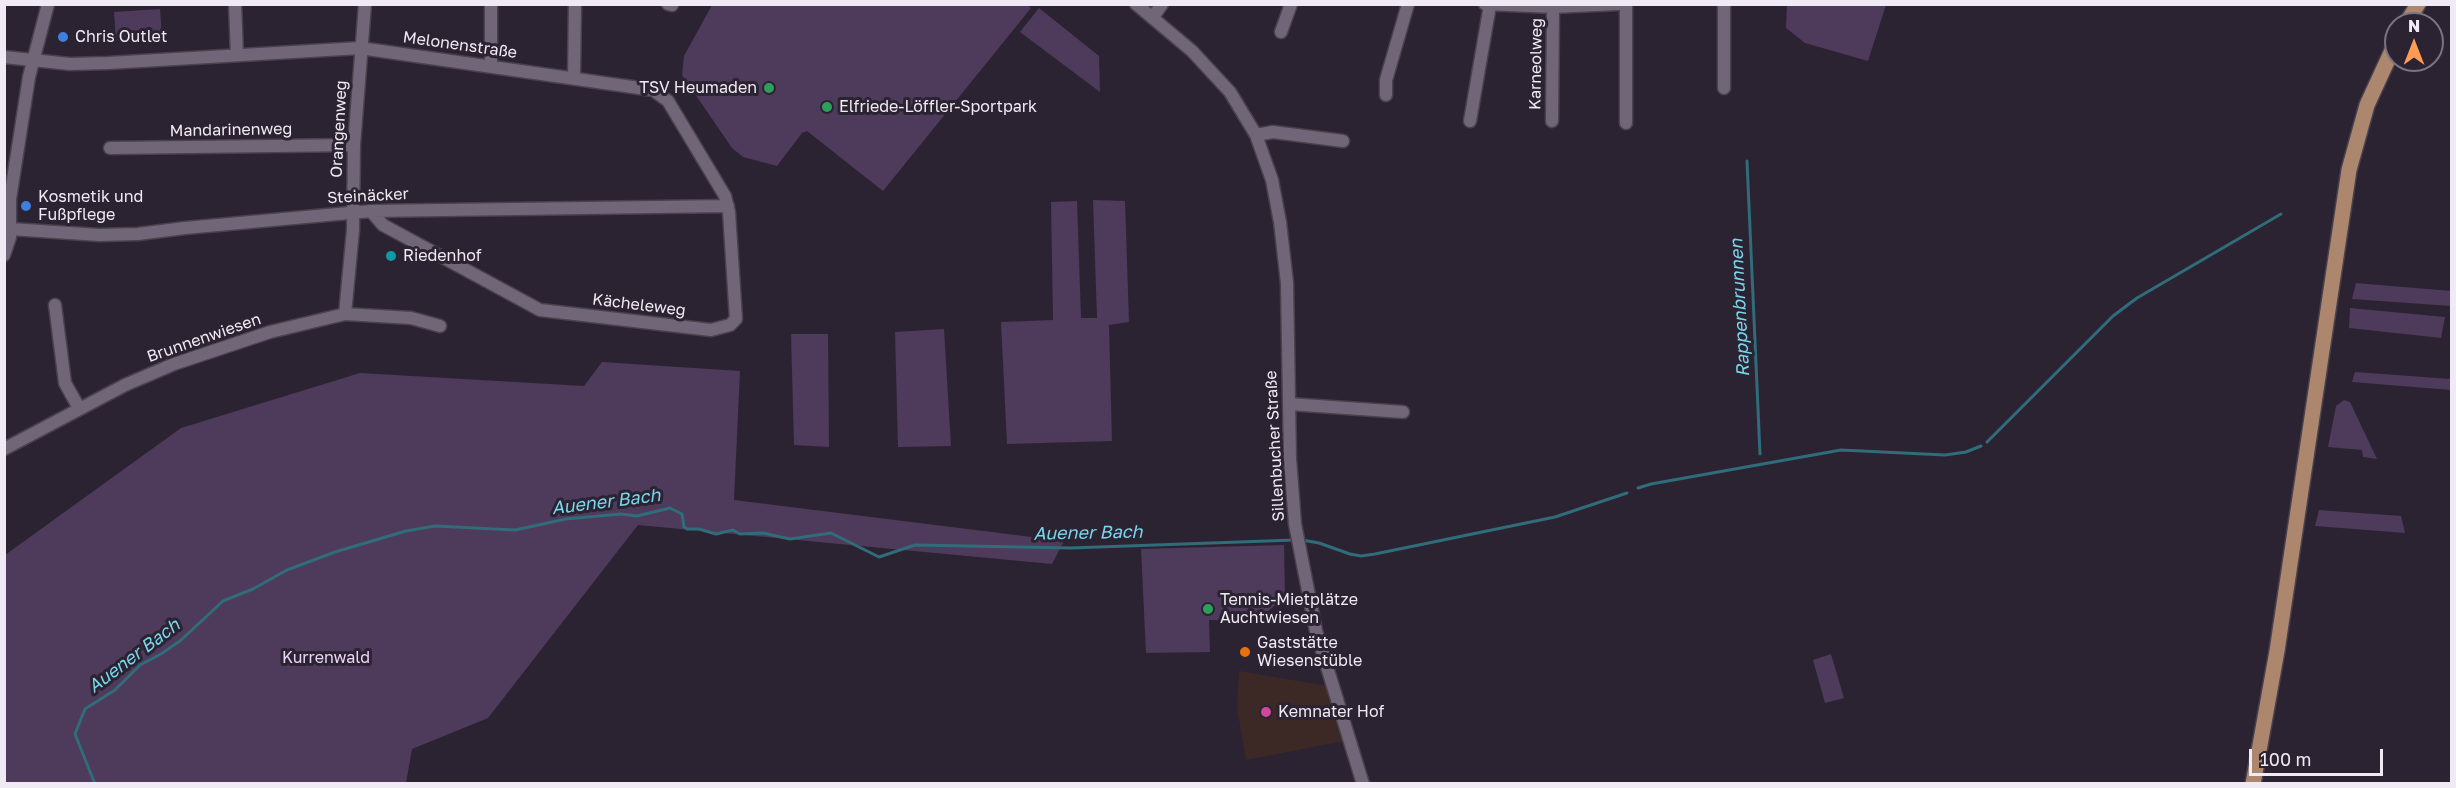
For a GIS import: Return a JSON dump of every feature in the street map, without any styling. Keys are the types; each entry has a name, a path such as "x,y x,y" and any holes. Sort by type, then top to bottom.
{"main road":[{"path":"2253,783 2270,697 2349,170 2367,105 2384,68"}],"street":[{"path":"4,255 11,229 7,199 32,60 48,4"},
{"path":"235,4 237,55"},
{"name":"Orangenweg","path":"353,212 354,145 365,4"},
{"path":"491,4 491,65"},
{"path":"574,77 575,4"},
{"name":"Sillenbucher Straße","path":"1136,4 1212,70 1230,92 1256,135 1272,180 1285,263 1291,481 1297,539 1316,632 1363,783"},
{"path":"1153,17 1162,4"},
{"path":"1281,32 1291,4"},
{"path":"1386,95 1386,80 1408,4"},
{"path":"1470,121 1487,5 1553,7 1618,4"},
{"path":"1626,4 1626,123"},
{"path":"1724,4 1724,88"},
{"name":"Karneolweg","path":"1552,121 1553,7"},
{"name":"Melonenstraße","path":"4,57 70,64 360,48 644,88 662,95 728,206 735,296 736,319 734,323"},
{"path":"1256,135 1274,132 1343,141"},
{"name":"Mandarinenweg","path":"110,148 354,145"},
{"name":"Steinäcker","path":"11,229 99,236 371,211 728,206"},
{"name":"Kächeleweg","path":"371,211 383,225 540,310 711,330 734,323"},
{"path":"345,314 353,212"},
{"path":"55,305 65,383 79,408"},
{"name":"Brunnenwiesen","path":"4,449 125,385 174,364 270,333 345,314 411,318 440,326"},
{"path":"1289,404 1403,412"}],"shaded area":[{"path":"1239,671 1327,686 1344,741 1246,760 1237,707"}],"green space":[{"path":"1787,4 1886,5 1868,61 1805,43 1786,28"},
{"name":"Elfriede-Löffler-Sportpark","path":"712,5 1027,5 1031,8 883,191 807,131 802,133 777,166 743,157 732,148 682,75 684,56"},
{"path":"1039,8 1099,56 1100,92 1020,32"},
{"path":"160,9 162,37 116,40 114,12"},
{"path":"1093,200 1125,201 1129,322 1109,325 1112,441 1007,444 1001,322 1053,320 1051,202 1077,201 1081,318 1097,318"},
{"path":"2356,283 2451,291 2451,306 2352,299"},
{"path":"2350,308 2445,317 2441,338 2349,328"},
{"path":"944,329 951,446 898,447 895,332"},
{"path":"791,334 828,334 829,447 794,445"},
{"name":"Kurrenwald","path":"602,362 740,371 734,500 1064,541 1052,564 638,525 488,718 412,749 406,783 5,783 5,555 181,428 360,373 584,386"},
{"path":"2355,372 2451,379 2451,390 2352,382"},
{"path":"2344,400 2350,402 2377,459 2363,457 2362,450 2328,447 2336,406"},
{"path":"2319,510 2401,516 2405,533 2315,526"},
{"name":"Tennis-Mietplätze Auchtwiesen","path":"1284,545 1285,597 1256,621 1209,620 1210,652 1146,653 1141,549"},
{"path":"1831,654 1844,698 1825,703 1813,660"}],"waterway":[{"name":"Rappenbrunnen","path":"1747,161 1760,454"},
{"path":"1987,442 2113,316 2137,298 2281,214"},
{"path":"1638,488 1841,450 1945,455 1966,452 1981,446"},
{"name":"Auener Bach","path":"1302,540 1319,543 1350,554 1361,556 1375,554 1555,517 1627,493"},
{"name":"Auener Bach","path":"95,784 75,734 85,709 115,690 140,665 180,641 223,601 253,589 287,570 335,552 406,531 435,526 515,530 566,519 621,514 637,516 670,508 682,514 684,527 687,529 699,529 716,534 733,530 740,534 763,533 790,539 831,533 879,557 915,545 1071,548 1295,540"}],"place":[{"name":"Chris Outlet","path":"63,37"},
{"name":"TSV Heumaden","path":"769,88"},
{"name":"Elfriede-Löffler-Sportpark","path":"827,107"},
{"name":"Kosmetik und Fußpflege","path":"26,206"},
{"name":"Riedenhof","path":"391,256"},
{"name":"Tennis-Mietplätze Auchtwiesen","path":"1208,609"},
{"name":"Gaststätte Wiesenstüble","path":"1245,652"},
{"name":"Kemnater Hof","path":"1266,712"}]}
